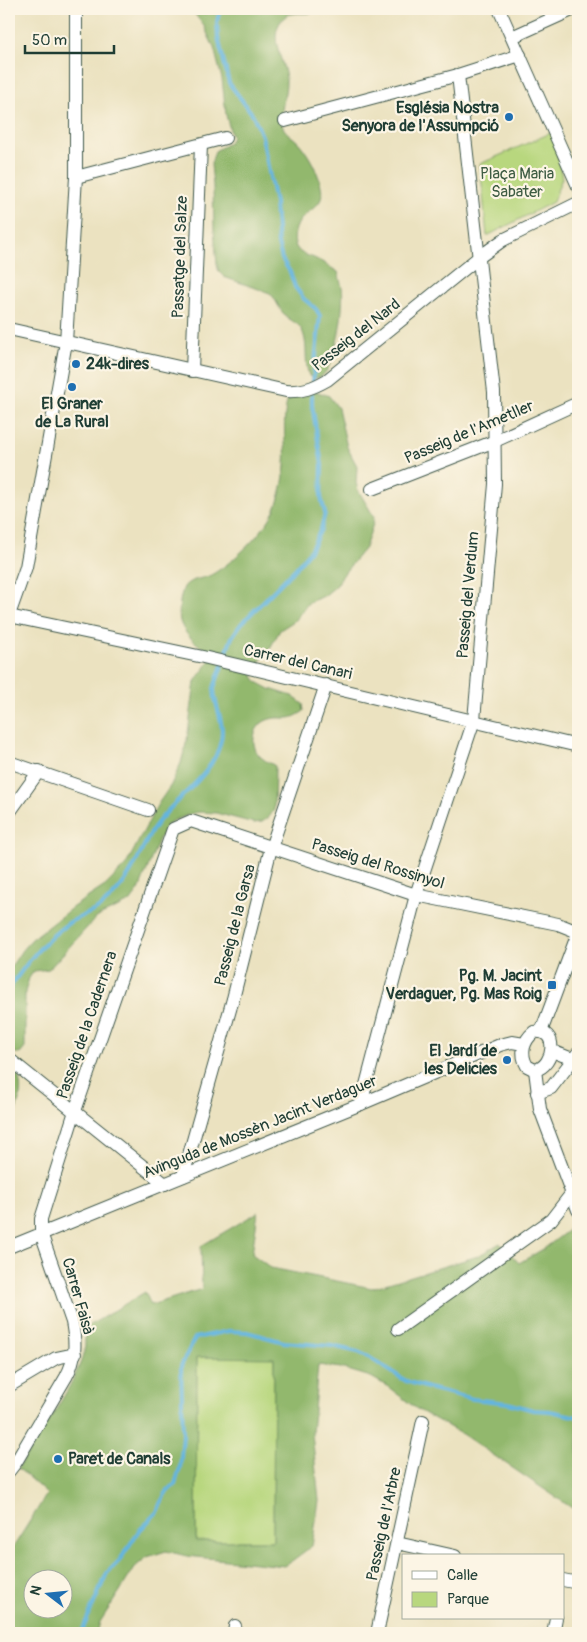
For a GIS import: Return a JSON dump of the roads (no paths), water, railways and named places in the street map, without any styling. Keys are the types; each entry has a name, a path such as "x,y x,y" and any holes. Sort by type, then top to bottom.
{"street":[{"path":"9,616 26,567 66,342 76,177 76,9"},
{"path":"499,9 578,186"},
{"path":"512,37 574,9"},
{"path":"285,121 458,76 520,55"},
{"name":"Passeig del Verdum","path":"361,1104 416,895 474,720 495,484 494,392 458,76"},
{"path":"76,177 226,138"},
{"name":"Passatge del Salze","path":"192,371 201,144"},
{"name":"Passeig del Nard","path":"9,329 192,371 286,391 299,392 314,388 327,380 503,240 578,203"},
{"name":"Passeig de l'Ametller","path":"372,489 495,441 578,403"},
{"name":"Carrer del Canari","path":"9,616 326,685 578,746"},
{"name":"Passeig de la Garsa","path":"183,1176 233,998 271,848 326,685"},
{"path":"9,762 148,810"},
{"path":"9,814 39,771"},
{"name":"Passeig del Rossinyol","path":"173,829 191,821 416,895 558,924 578,932"},
{"name":"Passeig de la Cadernera","path":"41,1234 44,1211 74,1111 173,829"},
{"path":"541,1032 578,932"},
{"path":"534,1032 541,1032 549,1037 552,1050 544,1065 535,1070 524,1062 522,1052 524,1044 534,1032"},
{"name":"Avinguda de Mossèn Jacint Verdaguer","path":"11,1244 41,1234 165,1184 500,1045 512,1042 524,1044"},
{"path":"537,1093 551,1088 576,1057 552,1050"},
{"path":"9,1059 165,1184"},
{"path":"535,1070 540,1109 575,1194 578,1210"},
{"path":"398,1329 551,1220 575,1194"},
{"name":"Carrer Faisà","path":"9,1471 69,1372 75,1354 72,1322 41,1234"},
{"path":"9,1386 56,1358 75,1354"},
{"name":"Passeig de l'Arbre","path":"377,1633 423,1421"},
{"path":"397,1543 446,1554"},
{"path":"564,1582 578,1583"},
{"path":"553,1633 556,1620"}],"waterway":[{"path":"220,9 217,22 218,37 229,83 253,115 262,136 275,203 278,244 282,259 290,272 295,287 304,299 316,309 320,316 313,381"},
{"path":"9,992 9,989 29,961 44,944 70,922 94,911 108,901 123,884 153,829 161,818 201,777 217,753 221,740 222,726 214,688 232,637 241,624 296,568 311,549 321,529 325,513 321,497 322,465 312,395"},
{"path":"81,1633 107,1573 120,1560 138,1532 157,1512 165,1494 175,1484 180,1468 183,1435 181,1366 195,1338 229,1331 247,1332 284,1342 332,1346 358,1352 406,1381 428,1388 473,1399 508,1403 533,1410 550,1411 578,1417"}],"place":[{"name":"Església Nostra Senyora de l'Assumpció","path":"509,117"},
{"name":"24k-dires","path":"76,364"},
{"name":"El Graner de La Rural","path":"72,387"},
{"name":"Pg. M. Jacint Verdaguer, Pg. Mas Roig","path":"552,985"},
{"name":"El Jardí de les Delicies","path":"507,1060"},
{"name":"Paret de Canals","path":"58,1459"}],"park label":[{"name":"Plaça Maria Sabater","path":"517,183"}]}
